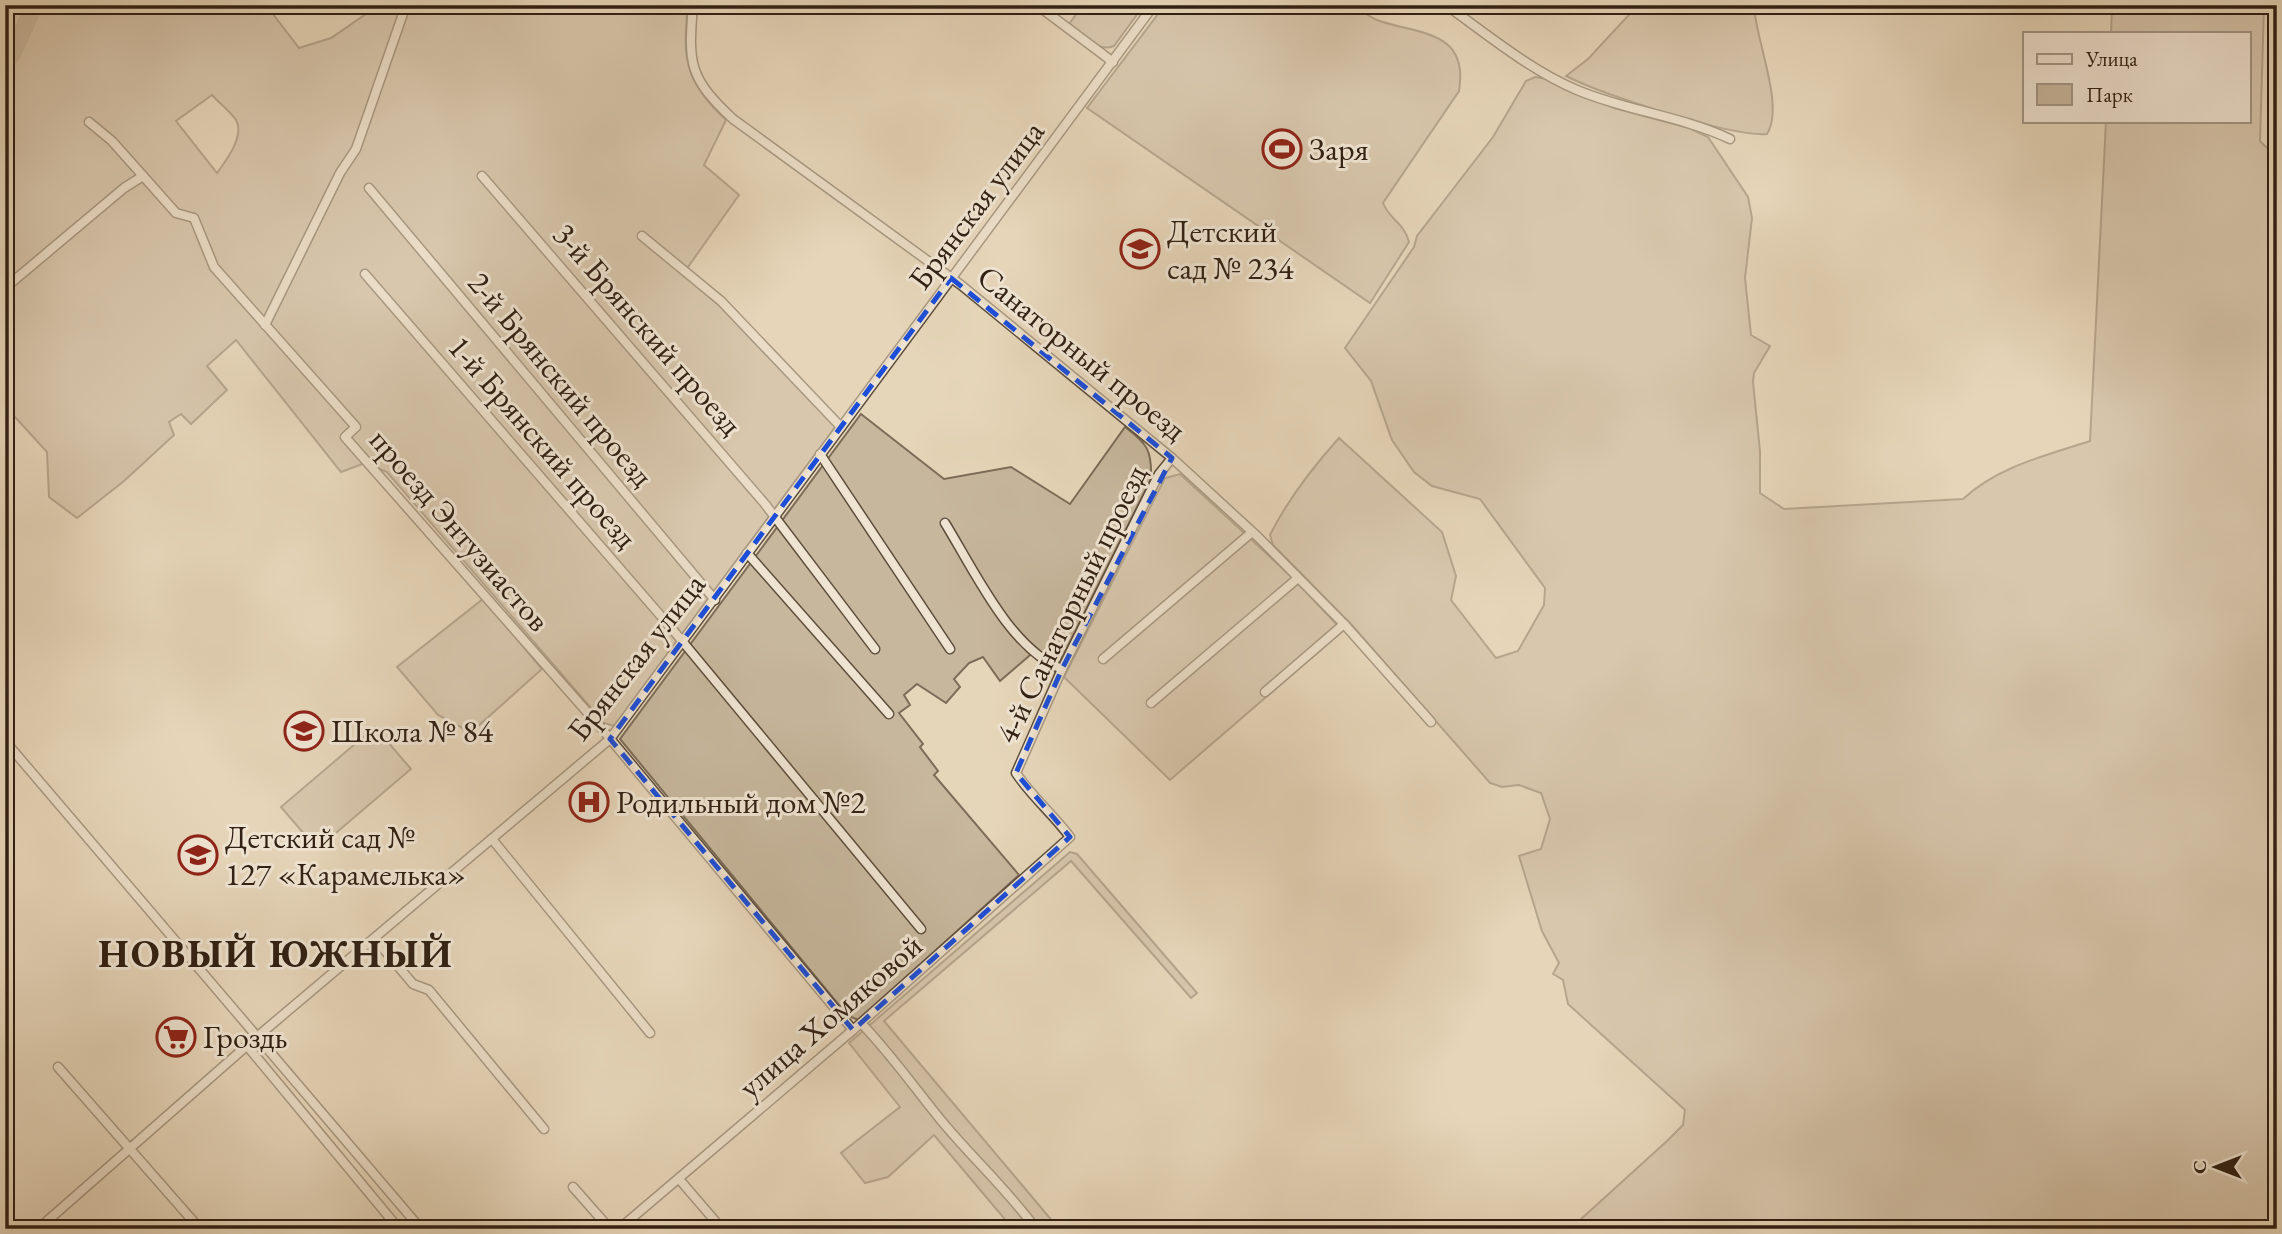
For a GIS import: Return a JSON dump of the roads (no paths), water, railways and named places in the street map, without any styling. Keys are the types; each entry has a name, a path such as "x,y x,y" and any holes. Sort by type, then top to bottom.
{"street":[{"path":"89,122 112,141 176,213 194,218 214,267 265,325 340,173 356,149 405,5"},
{"name":"Санаторный проезд","path":"693,5 692,60 696,78 707,94 733,118 951,278 1172,458 1344,624 1431,722"},
{"path":"1037,5 1113,62"},
{"name":"Брянская улица","path":"38,1229 258,1036 376,940 610,739 716,600 747,553 1154,5"},
{"path":"1446,5 1532,66 1576,89 1701,125 1730,139"},
{"path":"5,288 124,188 143,176"},
{"name":"3-й Брянский проезд","path":"482,176 644,361 774,517 875,649"},
{"name":"2-й Брянский проезд","path":"369,188 716,600"},
{"path":"642,236 721,301 841,428"},
{"name":"1-й Брянский проезд","path":"365,274 683,643 921,929"},
{"name":"проезд Энтузиастов","path":"265,325 356,427 345,437 610,739"},
{"path":"820,454 950,649"},
{"name":"4-й Санаторный проезд","path":"1070,837 1058,820 1029,793 1016,773 1062,669 1159,474 1172,458"},
{"path":"945,523 1008,624 1044,662 1062,669"},
{"path":"1103,659 1251,533"},
{"path":"747,553 888,714"},
{"path":"1151,703 1298,578"},
{"path":"1265,692 1344,624"},
{"path":"610,739 853,1030"},
{"path":"5,741 421,1229"},
{"name":"улица Хомяковой","path":"619,1229 853,1030 1070,837"},
{"path":"492,839 650,1033"},
{"path":"376,940 413,984 429,990 544,1129"},
{"path":"861,1023 882,1043 942,1121 1018,1205 1036,1229"},
{"path":"247,1046 399,1229"},
{"path":"58,1067 200,1229"},
{"path":"679,1179 722,1229"},
{"path":"573,1187 610,1229"}],"waterway":[{"path":"5,60 12,54 30,15"}],"place":[{"name":"Заря","path":"1282,149"},
{"name":"Детский сад № 234","path":"1140,249"},
{"name":"Школа № 84","path":"304,731"},
{"name":"Родильный дом №2","path":"589,802"},
{"name":"Детский сад № 127 «Карамелька»","path":"198,855"},
{"name":"Гроздь","path":"176,1037"}],"district":[{"name":"НОВЫЙ ЮЖНЫЙ","path":"276,954"}]}
